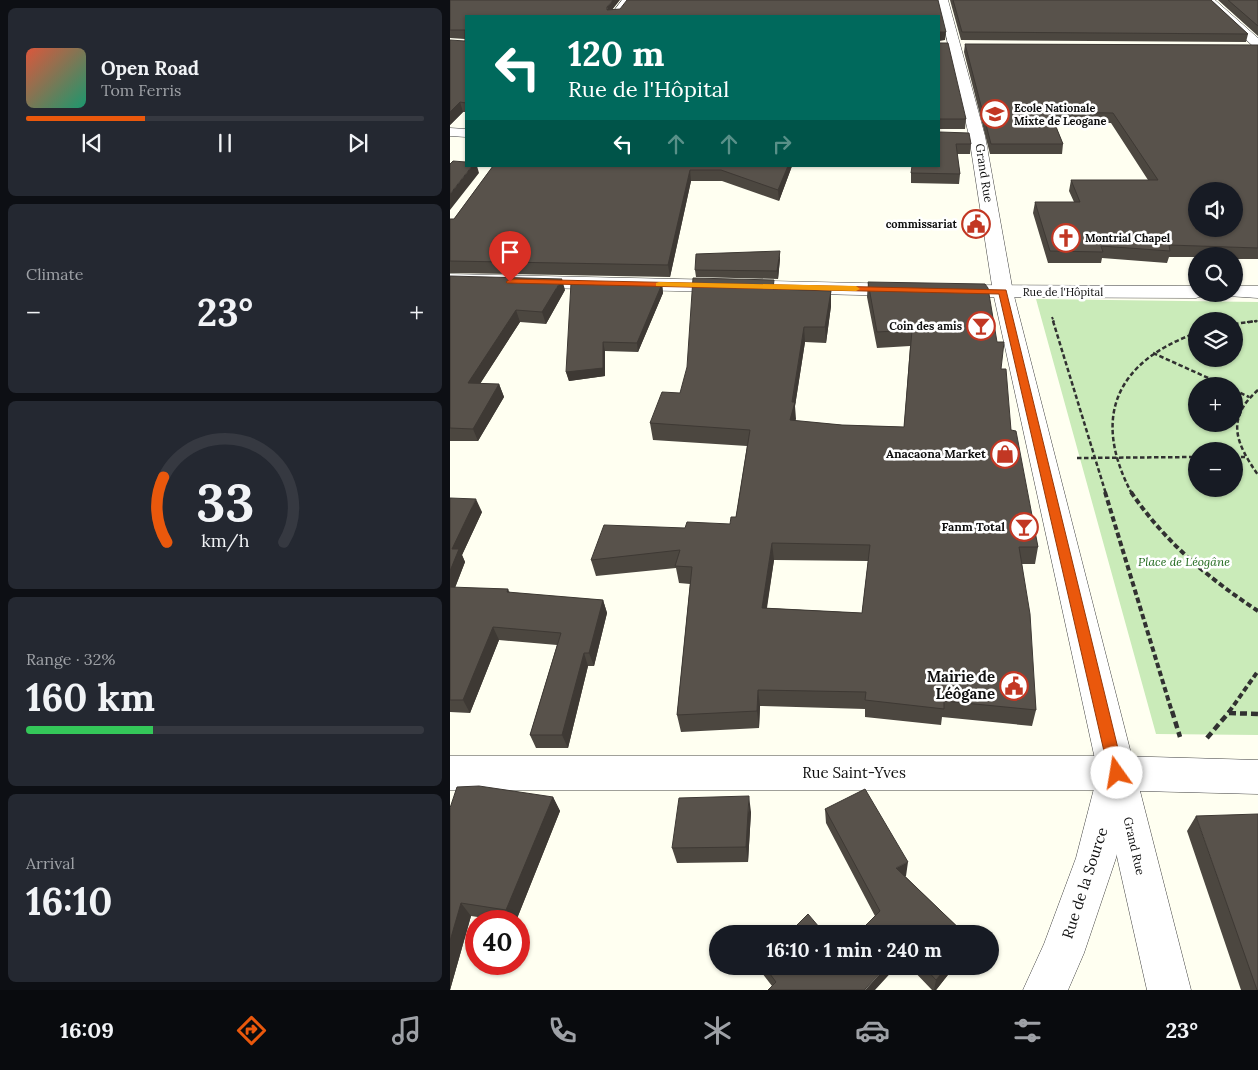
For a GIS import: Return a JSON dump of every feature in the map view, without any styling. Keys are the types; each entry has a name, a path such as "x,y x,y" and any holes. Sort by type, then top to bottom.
{"street":[{"path":"616,15 627,0"},
{"name":"Grand Rue","path":"943,0 968,136 1003,292 1169,990"},
{"path":"1209,0 1255,47"},
{"path":"450,132 465,133"},
{"name":"Rue de l'Hôpital","path":"450,280 1003,292 1188,292"},
{"path":"1243,292 1258,292"},
{"name":"Rue Saint-Yves","path":"450,773 1117,773 1186,768 1258,777"},
{"name":"Rue de la Source","path":"1046,990 1062,953 1096,858 1117,773"}],"path":[{"path":"1051,316 1095,458 1186,768"},
{"path":"1243,323 1258,321"},
{"path":"1188,336 1154,353 1131,374 1122,386 1114,407 1112,431 1116,457 1130,490 1154,525 1188,561 1233,596 1258,611"},
{"path":"1154,353 1206,377"},
{"path":"1258,390 1249,397 1240,409 1236,423 1238,439 1245,457 1258,475"},
{"path":"1243,394 1249,397"},
{"path":"1042,458 1188,457"},
{"path":"1186,768 1258,671"},
{"path":"1228,713 1258,714"}],"green space":[{"name":"Place de Léogâne","path":"1036,299 1258,302 1258,735 1156,734"}],"building":[{"path":"450,0 613,0 607,7 607,10 620,9 627,0 938,0 946,32 940,32 940,15 465,15 465,30 450,30"},
{"path":"953,0 1211,0 1248,34 962,32"},
{"path":"1228,0 1258,0 1258,26"},
{"path":"450,40 465,41 465,103 460,102 450,112"},
{"path":"940,43 948,43 966,119 940,119"},
{"path":"965,44 1258,45 1258,248 1169,245 1170,251 1101,246 1103,252 1050,251 1035,202 1080,202 1071,180 1158,180 1113,113 1050,112 1063,144 991,144"},
{"path":"940,132 969,133 971,144 956,144 960,174 911,173 912,167 940,167"},
{"path":"453,161 465,162 465,167 471,167 450,194 450,164"},
{"path":"492,167 788,167 778,190 721,170 690,170 668,265 450,261 450,219 454,219"},
{"path":"780,251 777,271 695,270 696,254"},
{"path":"450,276 562,279 542,312 516,310 468,383 499,384 473,429 450,428"},
{"path":"693,278 774,280 773,289 831,291 825,327 804,327 792,402 795,402 790,420 842,425 904,427 912,330 877,332 868,282 985,284 988,288 997,342 1004,342 1001,369 1006,369 1011,430 1016,431 1038,547 1019,547 1030,614 1036,710 944,701 944,709 865,700 866,692 758,690 757,711 677,715 692,567 675,566 680,550 591,560 604,525 685,528 687,522 730,524 731,517 736,517 750,430 650,423 662,392 680,393 687,367","holes":["772,543 870,545 862,613 762,608"]},
{"path":"571,283 662,284 637,343 603,342 603,368 566,372"},
{"path":"450,498 476,499 452,549 459,549 450,571"},
{"path":"450,587 508,589 507,592 603,600 589,653 584,653 562,735 530,735 561,633 493,627 463,700 450,700"},
{"path":"479,786 553,797 506,910 461,903 450,941 450,808 457,787"},
{"path":"865,789 908,862 896,868 956,925 866,925 880,911 825,809"},
{"path":"749,796 746,847 672,848 679,798"},
{"path":"1258,814 1258,990 1257,990 1196,816"},
{"path":"808,914 817,925 797,925"},
{"path":"771,975 878,975 865,990 768,990 776,982"},
{"path":"931,975 940,975 936,980"}],"slow traffic":[{"path":"659,285 856,289"}],"place":[{"name":"Ecole Nationale Mixte de Leogane","path":"995,114"},
{"name":"commissariat","path":"976,224"},
{"name":"Montrial Chapel","path":"1066,238"},
{"name":"Coin des amis","path":"981,326"},
{"name":"Anacaona Market","path":"1005,454"},
{"name":"Fanm Total","path":"1024,527"},
{"name":"Mairie de Léôgane","path":"1014,686"}],"route":[{"path":"510,282 1003,292 1117,773"}]}
